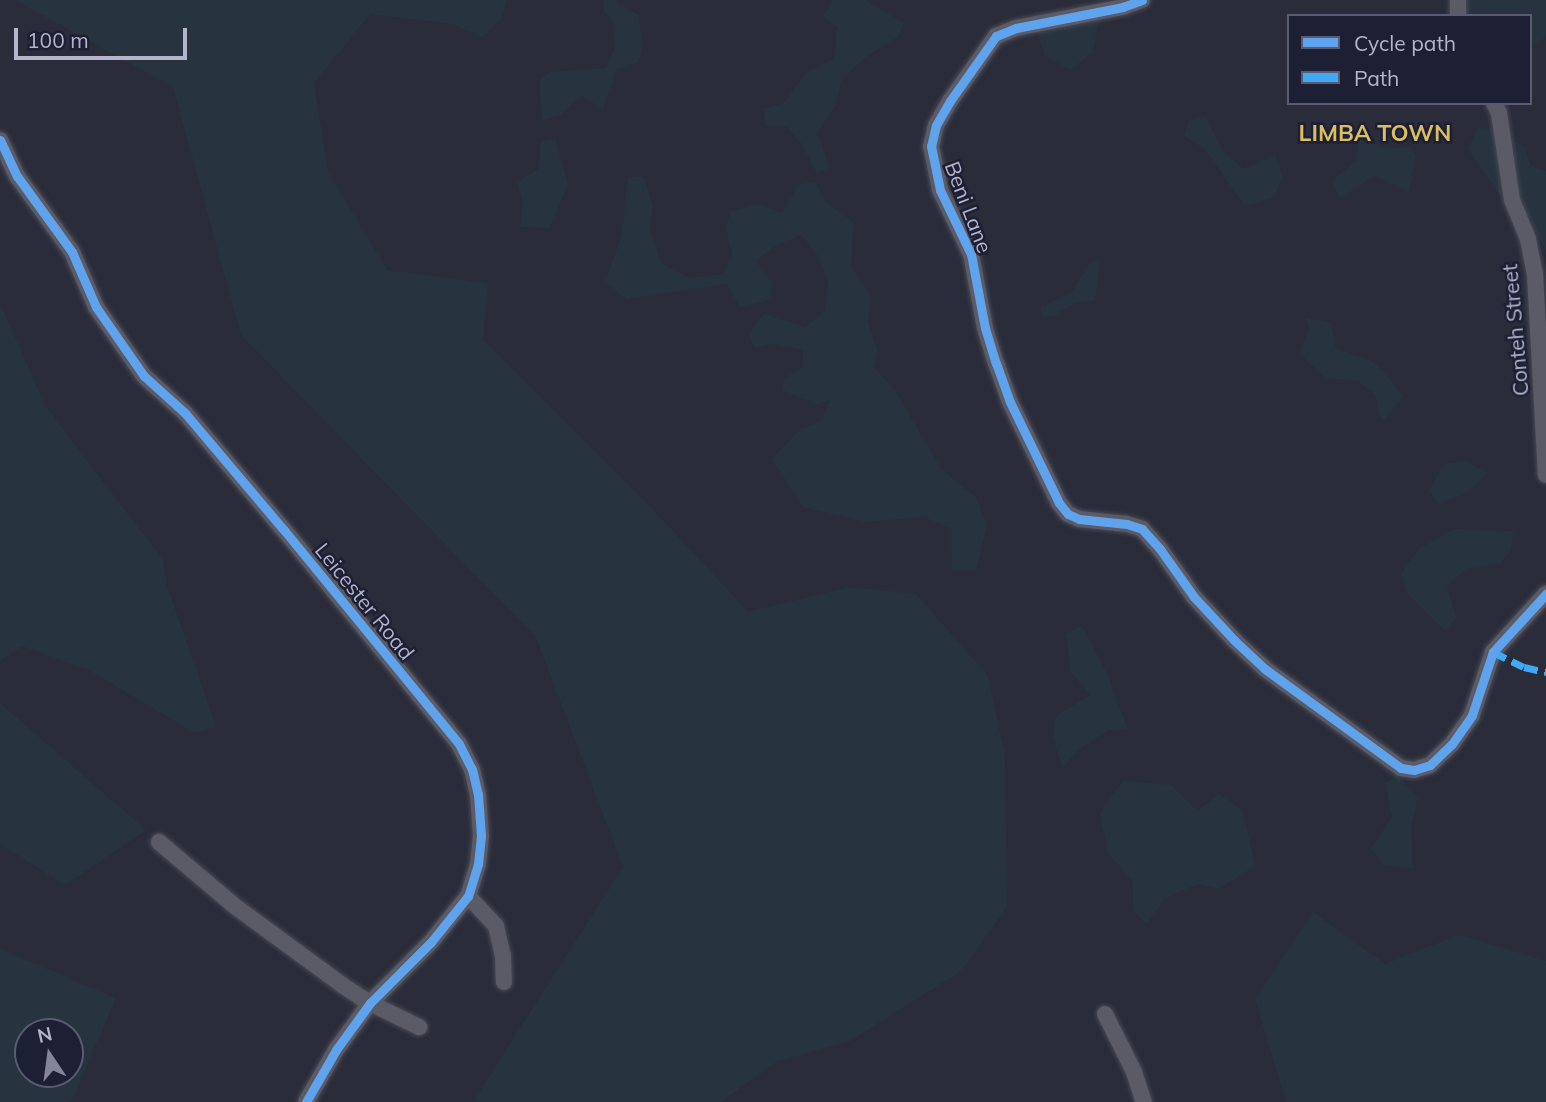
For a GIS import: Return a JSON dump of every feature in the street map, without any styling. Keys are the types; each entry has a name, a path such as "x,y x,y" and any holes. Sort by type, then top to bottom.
{"street":[{"name":"Beni Lane","path":"1142,0 1124,7 1016,28 996,36 936,125 931,146 940,190 971,254 985,328 1000,376 1059,503 1072,517 1127,524 1142,529 1160,549 1194,597 1265,669 1401,768 1414,770 1430,765 1452,744 1472,715 1493,652 1546,594"},
{"name":"Conteh Street","path":"1495,105 1499,113 1512,200 1528,239 1535,274 1546,475"},
{"name":"Leicester Road","path":"0,140 17,176 72,253 96,307 144,376 185,412 464,752 476,782 481,823 478,864 468,896 431,942 370,1003 306,1102"},
{"path":"159,842 236,907 370,1003 419,1027"},
{"path":"468,896 496,926 503,956 504,982"},
{"path":"1105,1014 1134,1072 1144,1102"}],"shaded area":[{"path":"15,0 507,0 502,17 483,37 453,24 370,14 314,83 328,172 387,270 488,283 483,340 660,517 748,612 849,587 916,594 988,676 1005,756 1007,907 961,971 850,1041 778,1061 720,1102 473,1102 623,867 536,637 241,335 173,87"},
{"path":"603,0 616,0 618,4 639,15 642,45 639,62 616,70 603,109 581,96 561,115 542,120 539,81 550,72 606,68 615,48 614,23 604,11"},
{"path":"833,0 865,0 904,23 898,37 868,55 842,78 836,105 817,133 830,168 817,173 801,143 787,127 766,126 763,109 784,103 808,71 834,59 837,27 823,16"},
{"path":"1458,0 1546,0 1546,37 1532,46 1532,14 1458,14"},
{"path":"1102,10 1092,53 1070,70 1045,56 1035,26"},
{"path":"1206,116 1222,150 1243,169 1275,155 1283,177 1273,198 1245,206 1205,149 1184,136 1189,120"},
{"path":"1478,128 1492,129 1525,147 1530,165 1546,171 1546,251 1529,218 1501,197 1468,149"},
{"path":"555,138 568,184 549,228 520,227 523,204 518,182 538,169 541,142"},
{"path":"1359,138 1385,148 1411,147 1416,156 1409,192 1374,176 1340,198 1331,181 1356,161"},
{"path":"628,177 644,177 653,208 649,230 662,264 690,278 723,274 732,254 726,229 730,212 757,204 782,213 798,185 815,181 825,202 854,222 851,266 871,297 868,323 878,352 874,368 894,389 942,470 976,497 987,525 976,570 952,571 951,528 924,517 864,522 803,507 772,459 800,430 821,421 830,400 817,404 782,390 785,378 803,367 803,350 773,344 754,348 749,334 763,314 805,327 825,311 828,281 817,255 802,235 774,246 756,261 772,283 770,300 740,307 727,284 627,299 605,282 622,235"},
{"path":"1100,261 1095,300 1073,304 1053,316 1042,316 1041,307 1071,293 1090,263"},
{"path":"0,303 46,407 163,560 167,586 216,727 195,733 89,670 22,646 0,661"},
{"path":"1306,318 1331,323 1336,349 1371,361 1386,373 1402,397 1385,420 1378,414 1376,395 1358,381 1325,378 1305,359 1300,349 1310,330"},
{"path":"1466,461 1488,473 1467,493 1439,504 1429,491 1444,464"},
{"path":"1456,529 1513,531 1511,549 1500,564 1466,569 1447,585 1456,618 1445,631 1407,593 1401,573 1420,548"},
{"path":"1082,626 1108,676 1128,730 1108,730 1079,750 1062,768 1053,737 1056,716 1090,695 1071,672 1066,634"},
{"path":"0,703 146,830 65,885 0,844"},
{"path":"1397,775 1418,797 1411,828 1413,869 1383,865 1371,849 1392,817 1385,783"},
{"path":"1124,781 1171,785 1197,811 1219,794 1243,811 1255,866 1218,889 1198,884 1165,898 1147,924 1133,910 1133,882 1108,853 1100,815 1109,798"},
{"path":"1313,912 1385,964 1459,935 1546,961 1546,1102 1286,1102 1255,999"},
{"path":"0,949 116,998 84,1072 84,1018 14,1018 14,1088 77,1088 71,1102 0,1102"}],"marked path":[{"path":"1493,652 1524,667 1546,672"}],"cycle path":[{"path":"1142,0 1123,7 1016,28 996,36 950,101 936,125 931,146 940,190 971,254 985,328 996,363 1010,402 1059,503 1068,514 1079,519 1127,524 1142,529 1160,549 1194,597 1265,669 1401,768 1414,770 1430,765 1452,744 1472,715 1493,652 1546,594"},
{"path":"0,140 17,176 72,252 96,307 144,376 185,413 284,530 459,744 472,769 478,794 481,836 478,864 468,896 431,942 370,1003 336,1050 306,1102"}],"district":[{"name":"LIMBA TOWN","path":"1375,133"}]}
